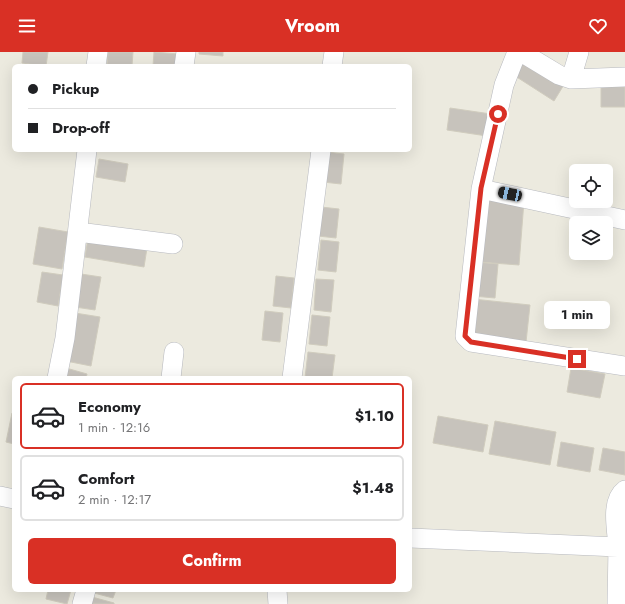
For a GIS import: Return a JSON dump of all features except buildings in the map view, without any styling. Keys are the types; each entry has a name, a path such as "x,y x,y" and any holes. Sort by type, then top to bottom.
{"street":[{"path":"96,64 98,52"},
{"path":"184,64 186,52"},
{"path":"332,64 334,52"},
{"path":"517,52 504,85 481,188 465,336 471,342 625,366"},
{"path":"521,52 559,75 572,79 625,77"},
{"path":"572,79 579,52"},
{"path":"57,376 65,338 87,152"},
{"path":"292,376 321,152"},
{"path":"481,188 625,220"},
{"path":"78,232 173,244"},
{"path":"171,376 174,352"},
{"path":"618,604 616,506 619,494 625,490"},
{"path":"0,496 12,499"},
{"path":"412,538 618,547"},
{"path":"82,604 85,592"},
{"path":"277,592 278,604"}],"route":[{"path":"498,114 481,188 465,336 471,342 577,359"}]}
